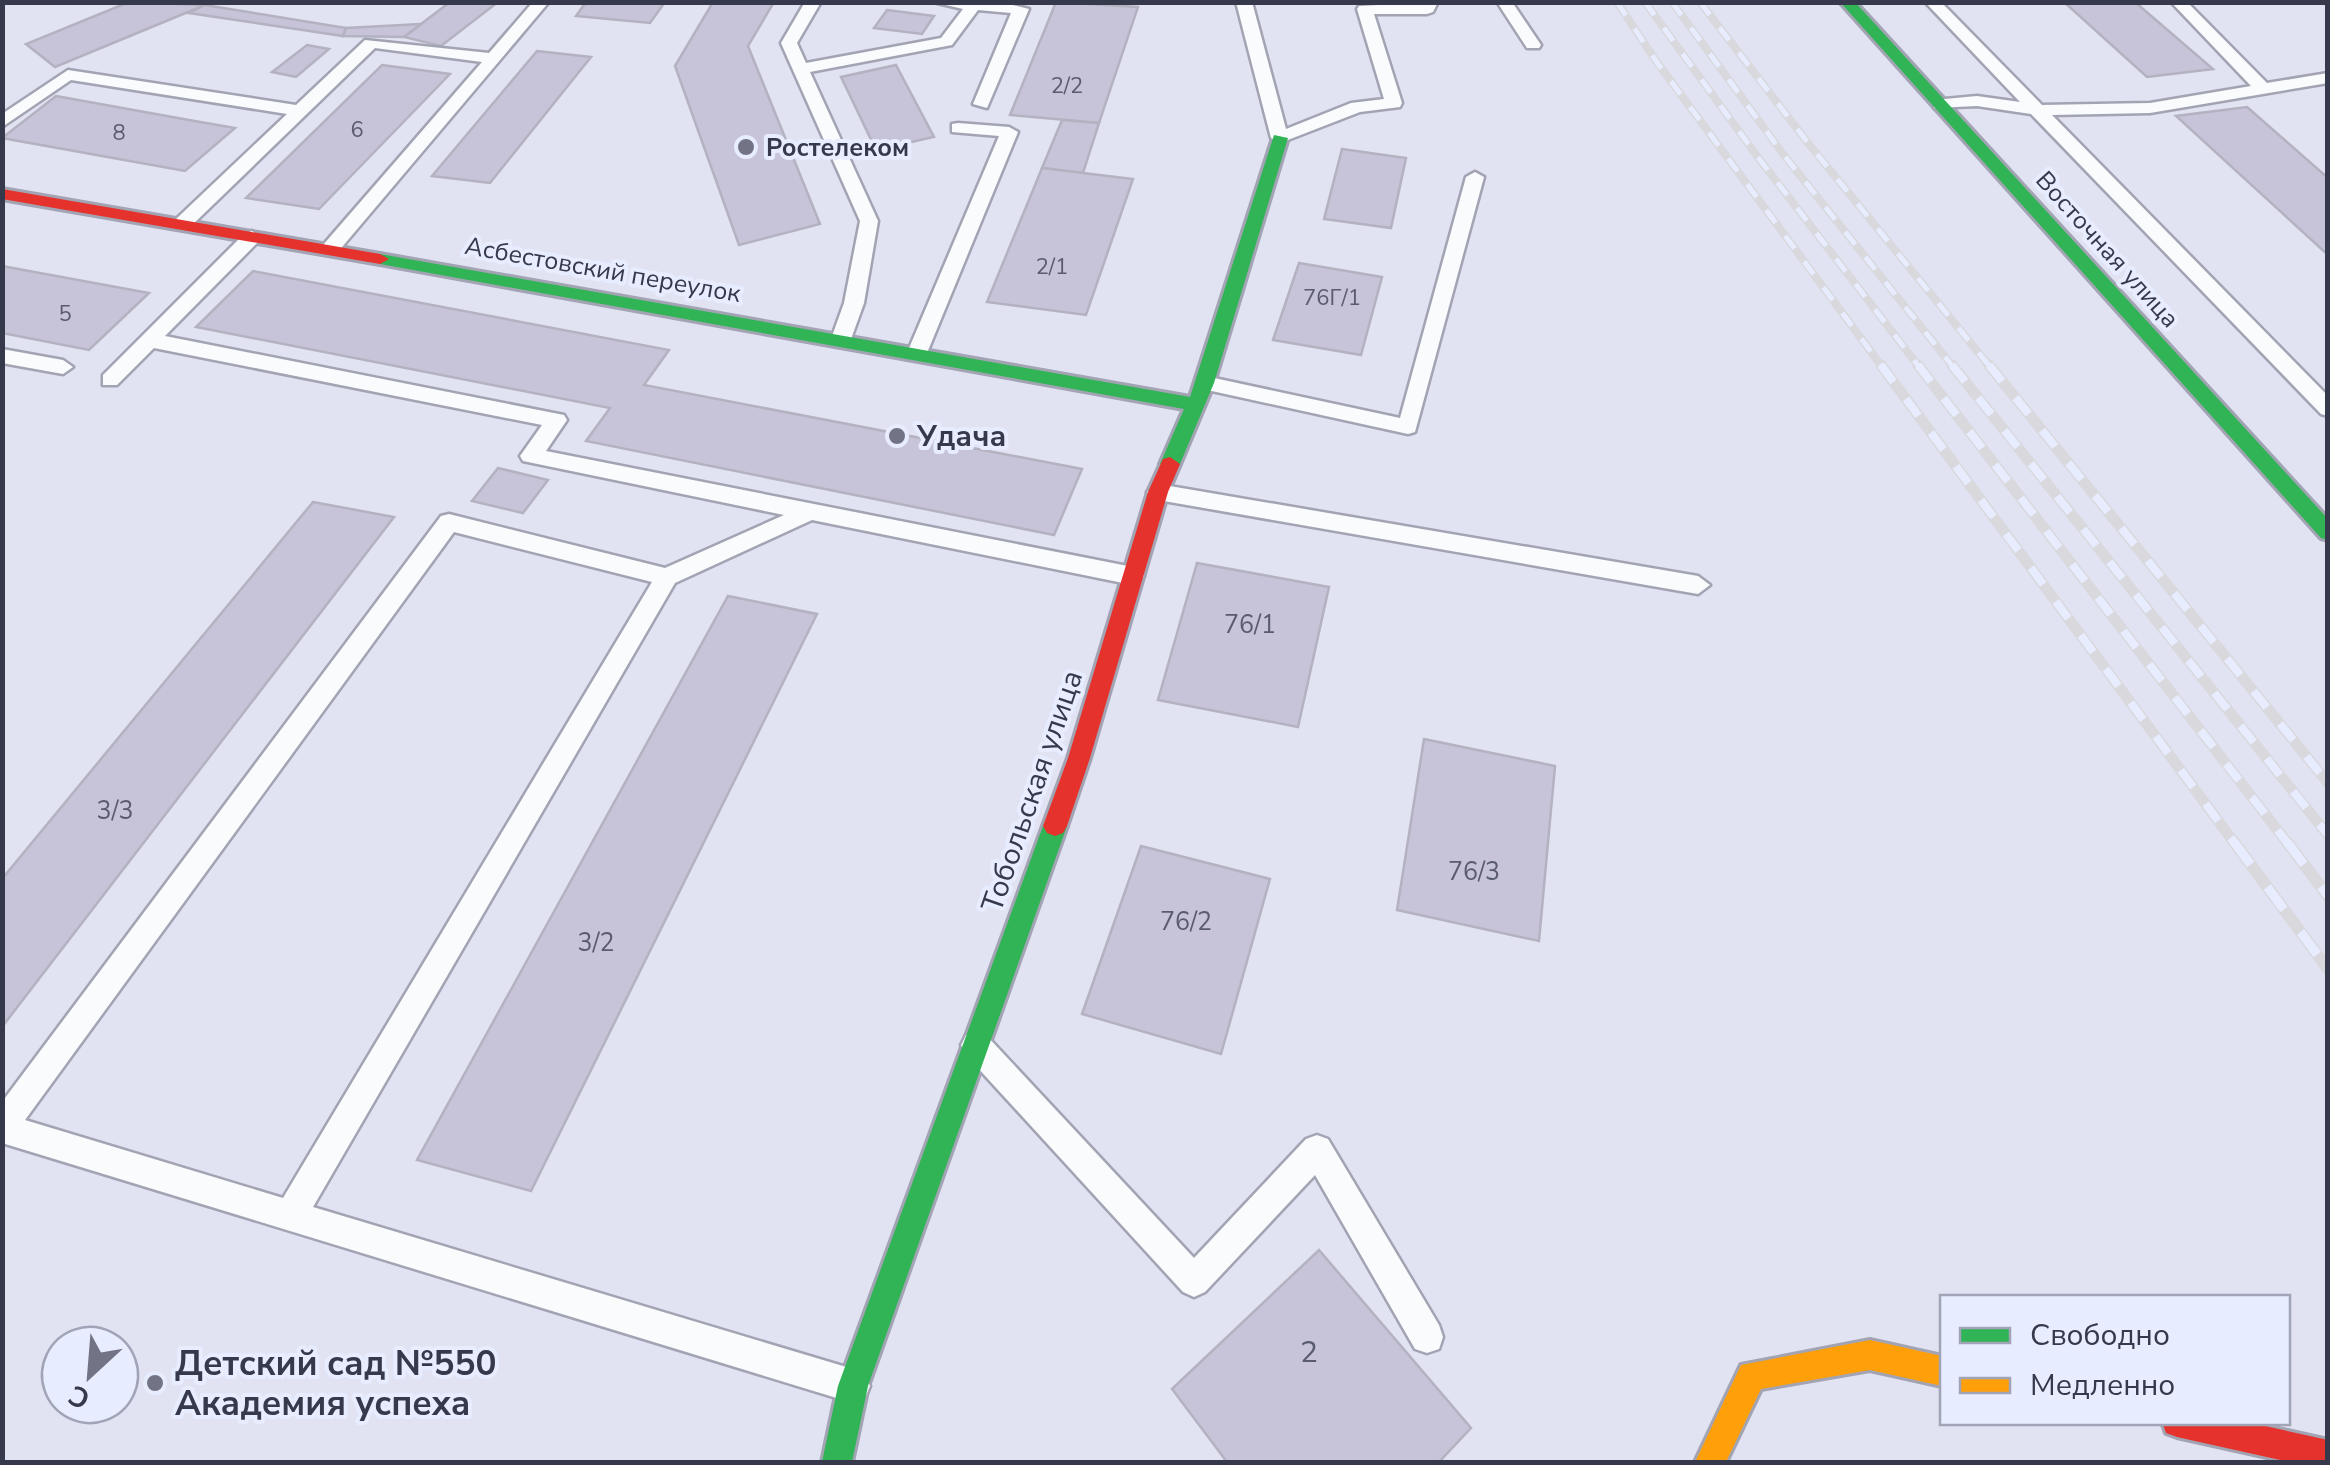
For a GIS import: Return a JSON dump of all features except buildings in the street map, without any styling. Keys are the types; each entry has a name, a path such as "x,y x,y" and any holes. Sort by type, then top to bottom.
{"street":[{"name":"Восточная улица","path":"1847,2 2328,533"},
{"name":"Тобольская улица","path":"837,1462 853,1386 1078,758 1158,492 1199,394 1280,138"},
{"name":"Асбестовский переулок","path":"2,194 917,353 1199,394"},
{"path":"1710,1462 1752,1376 1870,1355 1940,1371"},
{"path":"2189,1425 2328,1456"}],"lane":[{"path":"330,249 542,2"},
{"path":"813,2 790,44 869,222 854,303 842,338"},
{"path":"940,2 1021,9 981,104"},
{"path":"1244,2 1280,138 1357,107 1394,103 1364,6 1427,10 1430,2"},
{"path":"1504,2 1533,45"},
{"path":"1932,2 2328,409"},
{"path":"2178,2 2263,89"},
{"path":"800,69 946,42 974,5"},
{"path":"182,224 371,43 495,59"},
{"path":"48,70 300,111"},
{"path":"2,122 68,75"},
{"path":"1940,104 1977,101 2038,110 2150,108 2328,78"},
{"path":"917,353 1008,132 958,128"},
{"path":"1199,394 1408,427 1475,177"},
{"path":"110,380 252,236"},
{"path":"150,340 557,420 531,456 1133,576"},
{"path":"2,356 63,367"},
{"path":"1158,492 1698,585"},
{"path":"291,1214 667,577 808,513"},
{"path":"667,577 449,522 2,1128 853,1386"},
{"path":"976,1045 1194,1281 1317,1150 1427,1337"}],"railway":[{"path":"1617,2 1656,61 1883,368"},
{"path":"1645,2 1920,368"},
{"path":"1672,2 1783,154 1954,368"},
{"path":"1700,2 1808,143 1991,368"},
{"path":"1881,365 2236,845"},
{"path":"1918,365 2289,845"},
{"path":"1952,365 2328,835"},
{"path":"1989,365 2328,783"},
{"path":"2234,842 2328,969"},
{"path":"2287,842 2328,896"}],"traffic: fast":[{"path":"1847,2 2328,533"},
{"path":"1170,464 1205,383 1280,138"},
{"path":"380,259 1193,404"},
{"path":"837,1462 853,1386 1055,826"}],"traffic: slow":[{"path":"1710,1462 1752,1376 1870,1355 1940,1371"}],"traffic: jam":[{"path":"2,194 380,259"},
{"path":"1055,826 1170,464"},
{"path":"2190,1425 2328,1456"}],"place":[{"name":"Ростелеком","path":"746,147"},
{"name":"Удача","path":"897,436"},
{"name":"Детский сад №550 Академия успеха","path":"155,1383"}]}
